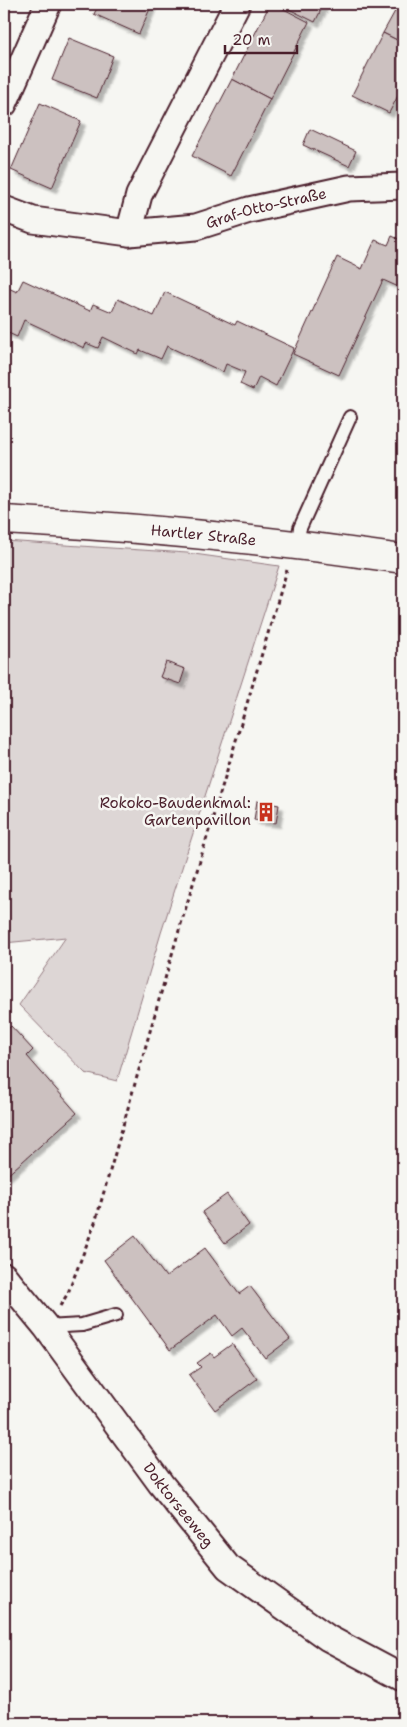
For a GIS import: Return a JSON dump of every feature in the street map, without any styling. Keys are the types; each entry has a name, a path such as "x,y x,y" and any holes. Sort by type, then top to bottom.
{"main road":[{"name":"Hartler Straße","path":"4,520 85,524 297,544 403,560"}],"street":[{"path":"4,104 48,4"},
{"path":"128,233 139,195 237,4"},
{"name":"Graf-Otto-Straße","path":"4,209 32,220 128,233 196,227 249,210 349,188 403,186"},
{"name":"Doktorseeweg","path":"4,1276 46,1327 161,1484 228,1567 328,1638 403,1678"}],"lane":[{"path":"297,544 300,528 350,418"},
{"path":"46,1327 82,1325 116,1315"}],"path":[{"path":"46,1327 68,1293 95,1222 178,934 284,579 297,544"}],"shaded area":[{"path":"4,541 187,553 279,566 161,933 117,1081 85,1073 19,1005 66,937 4,943"}],"building":[{"path":"99,4 152,4 139,34 94,14"},
{"path":"270,4 274,4 309,22 270,99 232,79"},
{"path":"279,4 324,4 315,22"},
{"path":"399,4 403,4 403,43 383,33"},
{"path":"383,33 403,43 403,86 389,113 352,95"},
{"path":"69,38 113,56 97,98 52,80"},
{"path":"232,79 270,99 231,176 192,156"},
{"path":"40,103 81,121 52,188 11,170"},
{"path":"310,129 356,151 349,166 303,145"},
{"path":"392,236 403,241 403,289 383,280 339,375 293,354 337,257 362,269 375,240 388,245"},
{"path":"23,280 90,311 93,304 112,312 118,299 154,316 165,292 235,325 237,321 294,348 276,386 259,377 253,390 240,384 245,372 226,364 223,372 167,346 161,359 140,350 138,354 103,337 98,348 86,343 84,348 24,320 17,337 4,331 4,286 17,292"},
{"path":"166,662 185,669 180,684 160,677"},
{"name":"Rokoko-Baudenkmal: Gartenpavillon","path":"257,801 279,805 276,823 254,820"},
{"path":"11,1026 33,1050 27,1056 77,1113 4,1178 4,1033"},
{"path":"227,1194 249,1225 225,1243 202,1212"},
{"path":"135,1236 166,1277 205,1248 239,1294 250,1286 290,1339 265,1358 242,1328 232,1336 217,1315 170,1350 104,1260"},
{"path":"232,1344 257,1379 215,1410 189,1375 201,1367 197,1363 211,1353 214,1357"}],"place":[{"name":"Rokoko-Baudenkmal: Gartenpavillon","path":"266,812"}]}
